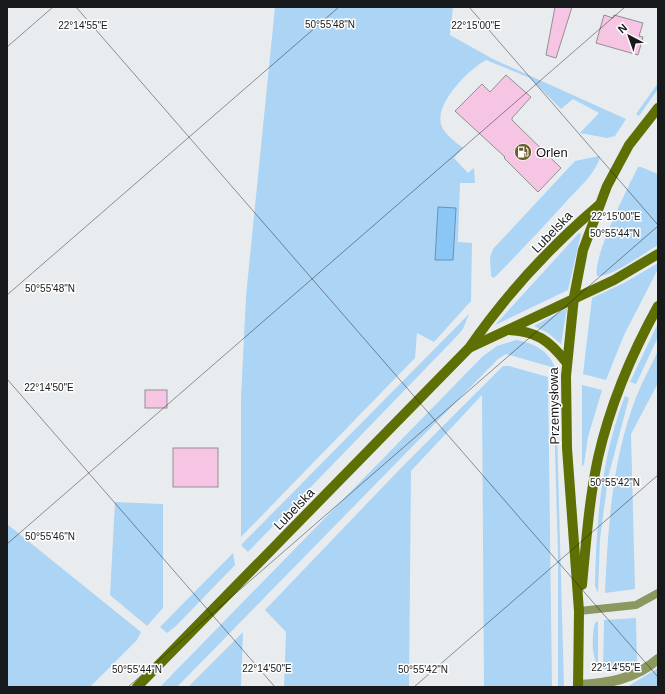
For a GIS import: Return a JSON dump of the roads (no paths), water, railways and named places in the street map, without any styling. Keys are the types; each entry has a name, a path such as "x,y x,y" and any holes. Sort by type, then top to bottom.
{"street":[{"name":"Lubelska","path":"137,687 469,348 509,295 577,223 599,205 622,156 658,108"},
{"name":"Przemysłowa","path":"578,686 579,611 567,448 566,362 574,297 583,250 599,205"},
{"name":"Lubelska","path":"469,348 574,297 614,280 658,254"},
{"name":"Przemysłowa","path":"579,611 589,518 598,458 620,388 647,326 658,306"},
{"path":"506,330 532,332 550,343 566,362"},
{"path":"578,686 601,684 625,678 638,672 658,659"}],"lane":[{"path":"579,611 636,605 658,593"}],"place":[{"name":"Orlen","path":"523,152"}]}
